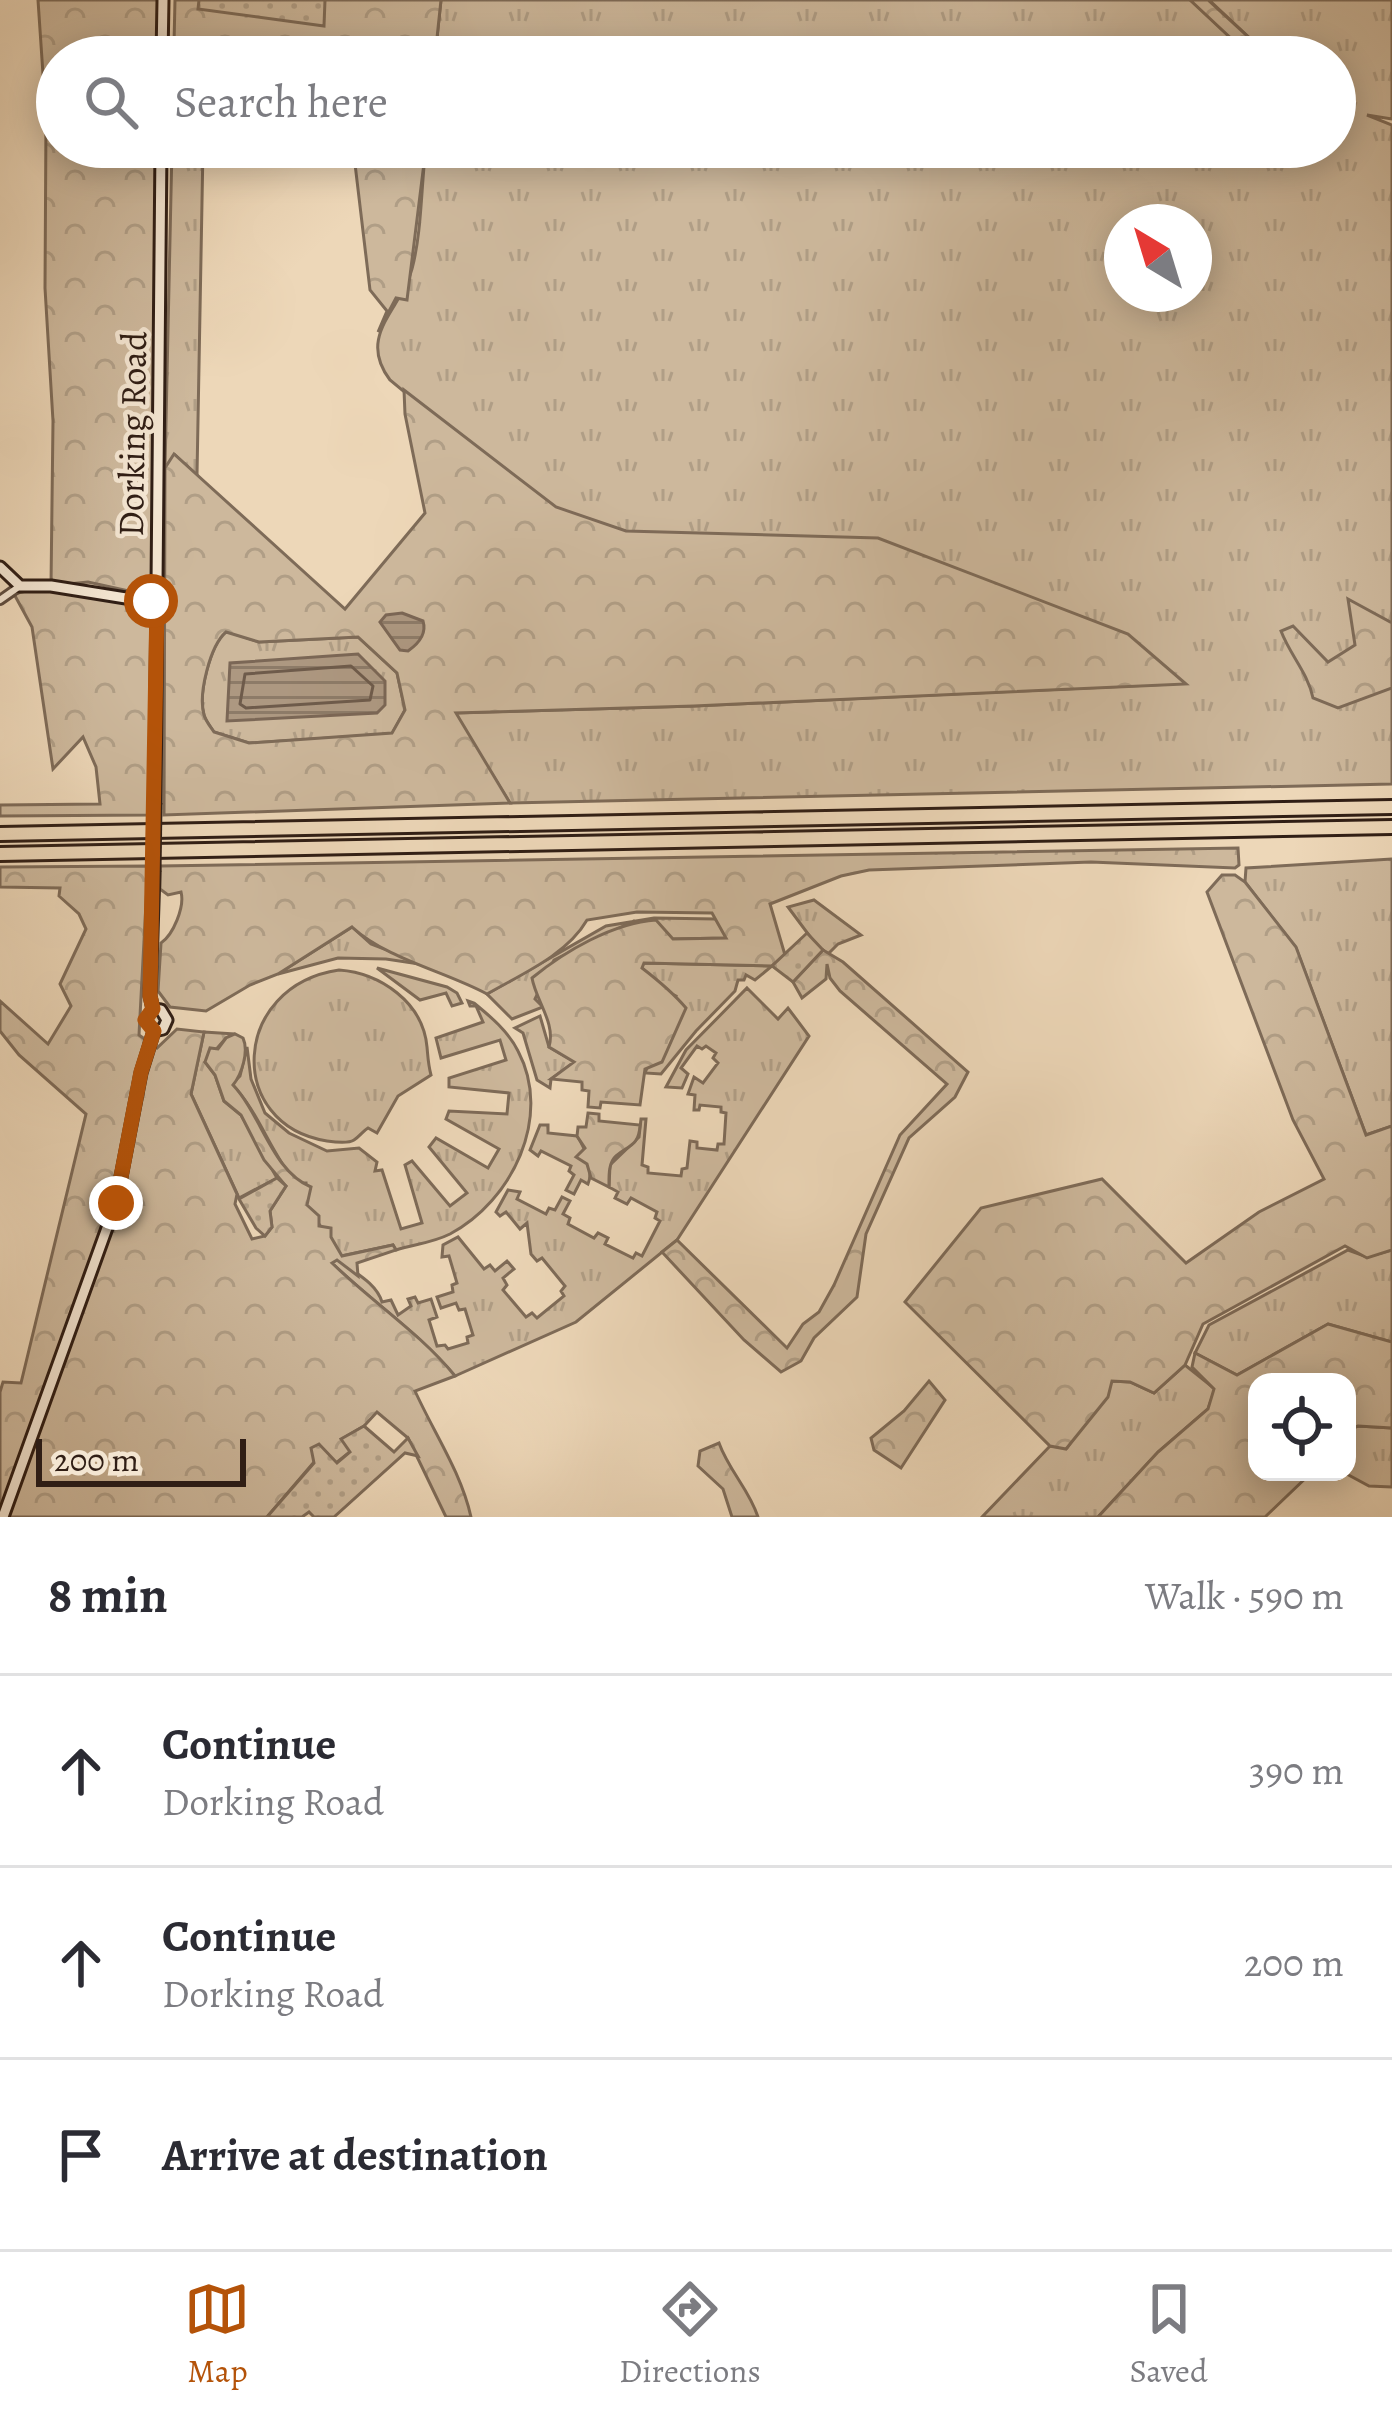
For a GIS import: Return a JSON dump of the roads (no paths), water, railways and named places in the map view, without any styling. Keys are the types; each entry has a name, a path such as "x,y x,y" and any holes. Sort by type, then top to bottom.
{"highway":[{"path":"0,835 1392,807"},
{"path":"0,854 1392,827"}],"main road":[{"path":"162,36 163,0"},
{"name":"Dorking Road","path":"153,1009 161,168"},
{"path":"0,567 20,586 52,586 157,603"},
{"path":"153,1009 165,1012 167,1020 154,1031 145,1020 153,1009"},
{"path":"2,1517 116,1203 141,1072 154,1031"}],"street":[{"path":"0,600 20,586"}],"water":[{"path":"402,613 423,621 424,626 421,638 408,651 400,650 380,622 386,615"},
{"path":"358,654 385,681 385,705 377,713 227,721 230,663"}]}
